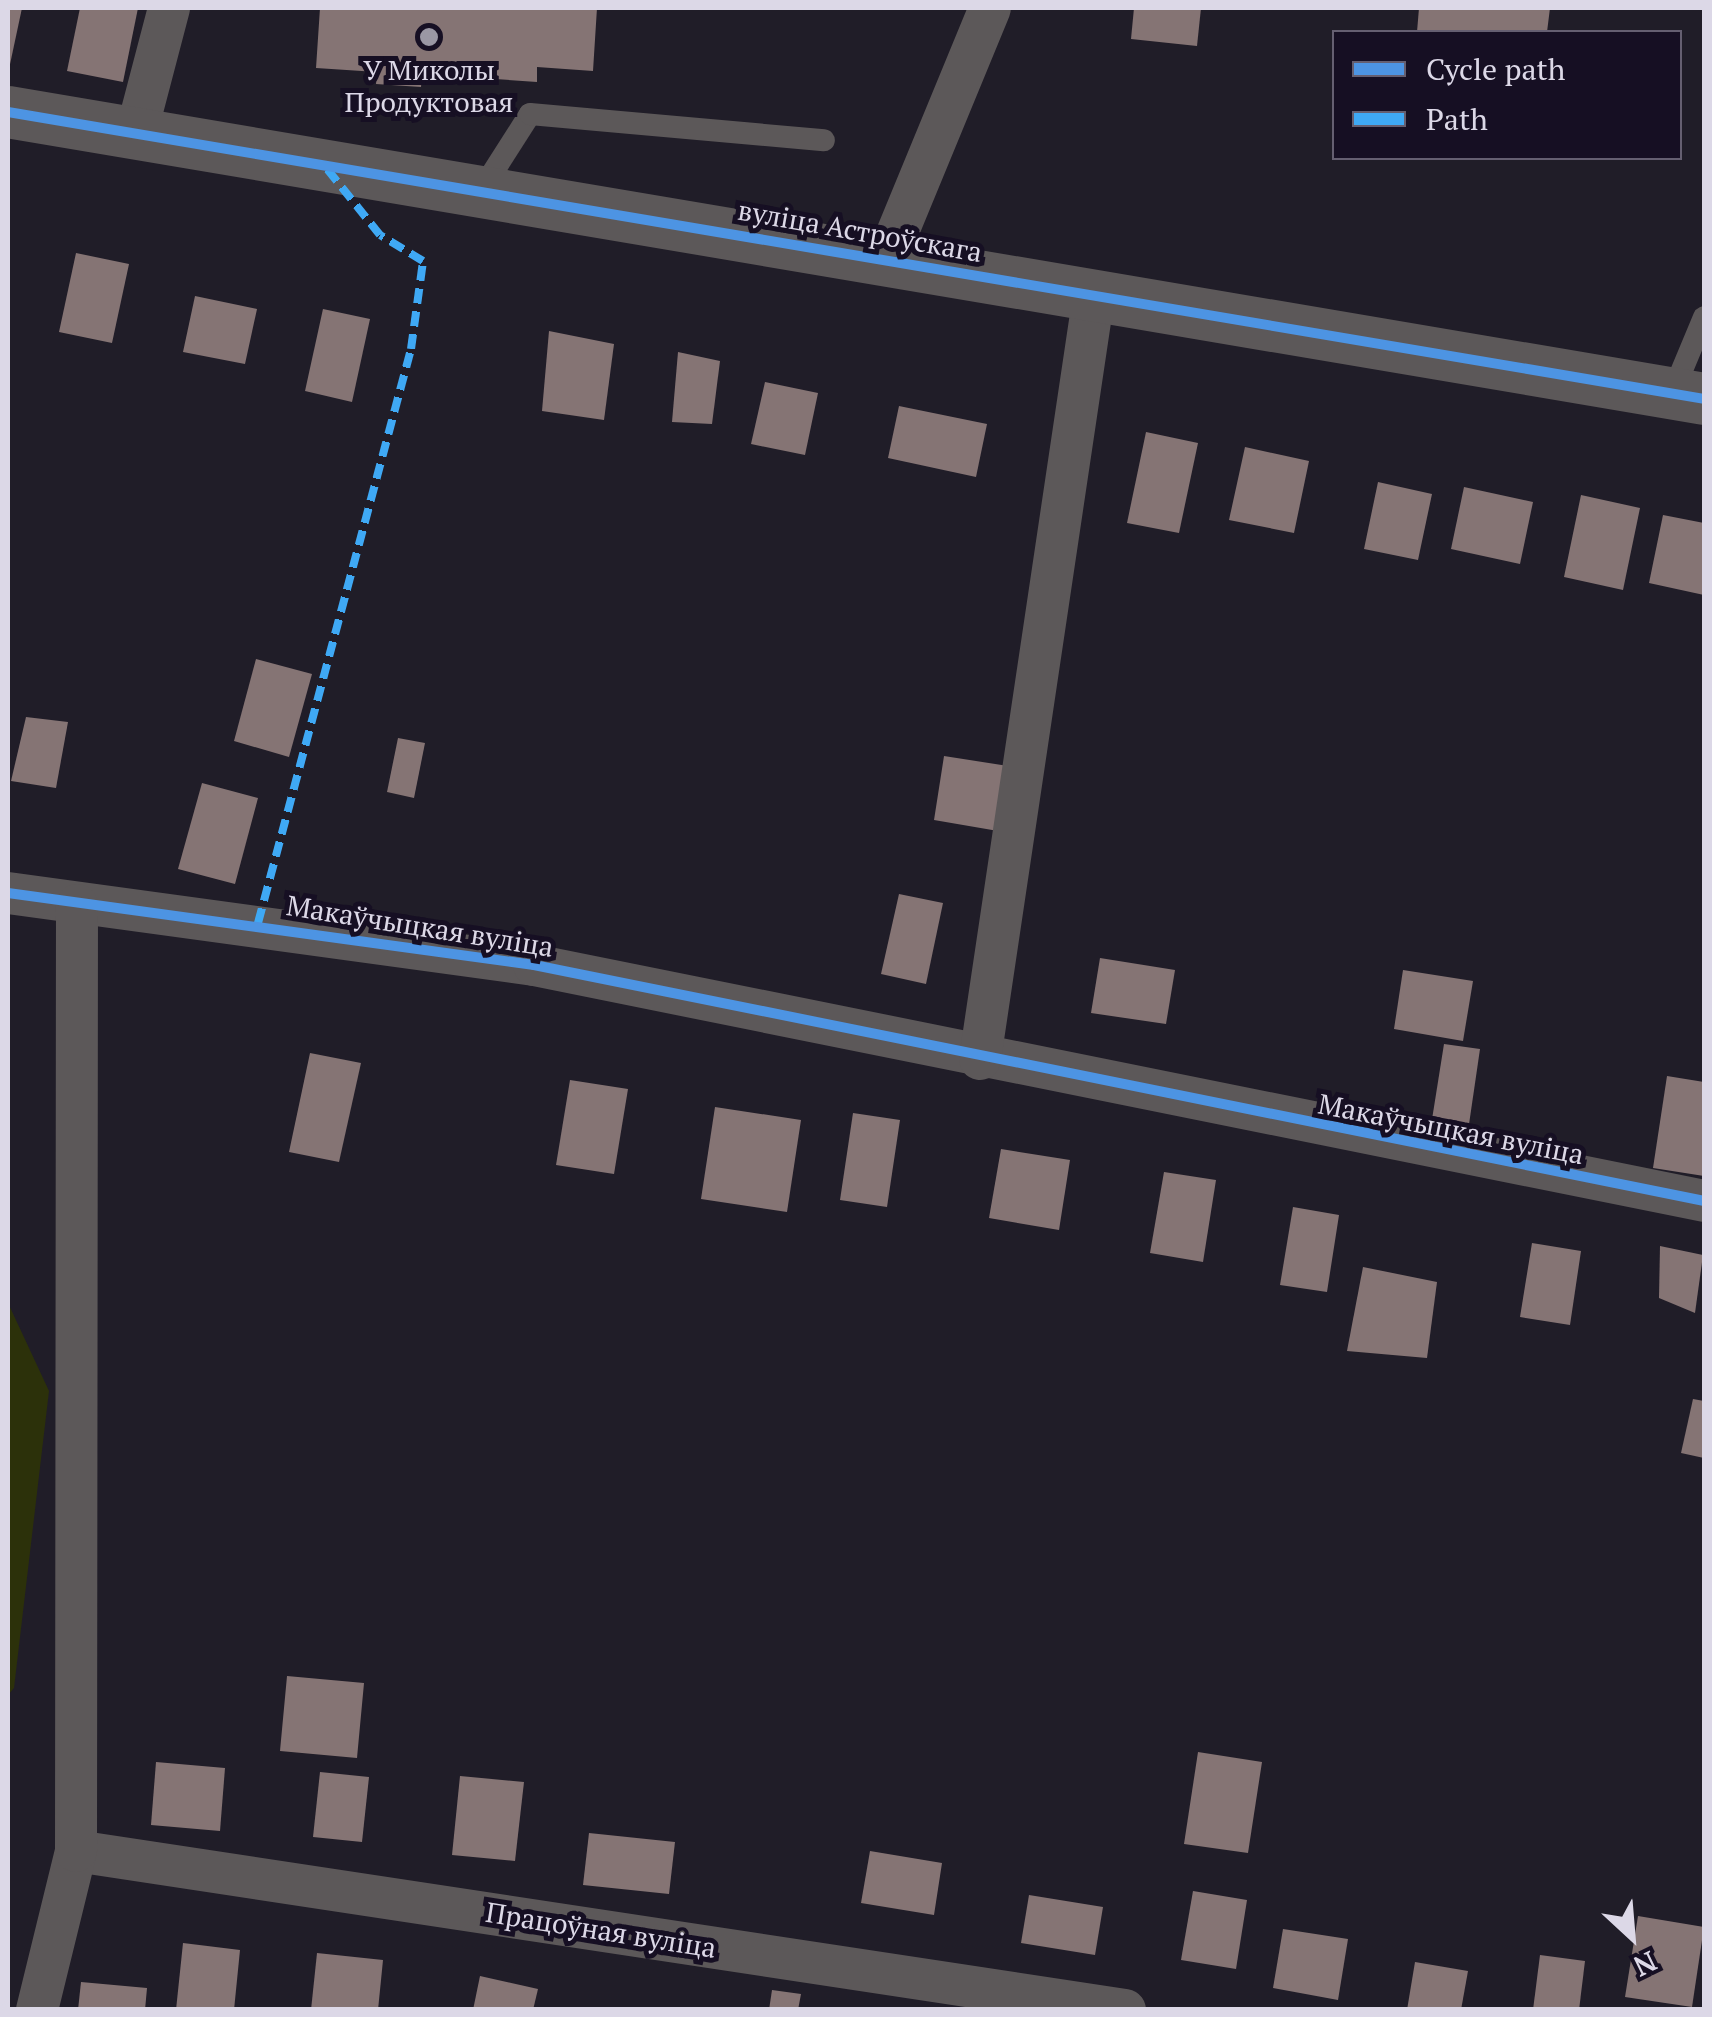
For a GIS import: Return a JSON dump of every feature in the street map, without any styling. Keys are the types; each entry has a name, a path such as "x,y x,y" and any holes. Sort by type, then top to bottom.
{"street":[{"path":"136,134 169,8"},
{"path":"887,258 990,8"},
{"name":"вуліца Астроўскага","path":"8,112 887,258 1688,397"},
{"path":"980,1060 1094,294"},
{"name":"Макаўчыцкая вуліца","path":"8,893 77,906 258,923 534,965 980,1060 1704,1201"},
{"path":"36,2010 76,1852 77,906"},
{"name":"Працоўная вуліца","path":"76,1852 1126,2010"}],"lane":[{"path":"481,191 530,114 824,140"},
{"path":"1688,397 1704,317"}],"green space":[{"path":"8,1303 49,1391 14,1688 8,1695"}],"building":[{"path":"8,8 22,8 9,69 8,69"},
{"path":"80,8 138,8 123,82 67,71"},
{"name":"У Миколы Продуктовая","path":"320,8 597,8 593,71 537,67 537,82 422,74 421,87 376,84 377,72 316,68"},
{"path":"1134,8 1201,8 1197,46 1131,39"},
{"path":"1419,8 1550,8 1547,30 1417,30"},
{"path":"76,253 129,264 112,343 59,332"},
{"path":"195,296 257,309 245,364 183,352"},
{"path":"323,309 370,319 352,402 305,391"},
{"path":"549,331 614,344 604,420 542,411"},
{"path":"678,352 720,361 712,424 672,422"},
{"path":"765,382 818,393 805,455 751,444"},
{"path":"899,406 987,424 976,477 888,458"},
{"path":"1146,432 1198,443 1179,533 1127,523"},
{"path":"1245,447 1309,461 1294,533 1229,520"},
{"path":"1378,482 1432,494 1418,560 1364,549"},
{"path":"1464,487 1533,502 1520,564 1451,549"},
{"path":"1581,495 1640,508 1623,590 1564,577"},
{"path":"1663,515 1704,523 1704,595 1649,583"},
{"path":"256,659 312,674 289,757 234,741"},
{"path":"26,717 68,722 56,788 11,781"},
{"path":"398,738 425,743 414,798 387,792"},
{"path":"944,756 1008,766 998,831 934,820"},
{"path":"202,783 258,798 235,884 178,869"},
{"path":"899,894 943,903 926,984 881,974"},
{"path":"1100,958 1175,970 1166,1024 1091,1013"},
{"path":"1403,970 1473,981 1463,1041 1394,1029"},
{"path":"1444,1044 1480,1049 1467,1138 1430,1132"},
{"path":"310,1053 361,1063 339,1162 289,1152"},
{"path":"1667,1076 1704,1082 1704,1176 1653,1168"},
{"path":"570,1080 628,1089 614,1174 556,1165"},
{"path":"715,1107 801,1120 787,1212 701,1199"},
{"path":"853,1113 900,1120 887,1207 840,1200"},
{"path":"1001,1149 1070,1160 1059,1230 989,1218"},
{"path":"1164,1172 1216,1180 1203,1262 1150,1253"},
{"path":"1293,1207 1339,1215 1327,1292 1280,1285"},
{"path":"1532,1243 1581,1251 1570,1325 1520,1317"},
{"path":"1660,1246 1703,1255 1695,1313 1659,1298"},
{"path":"1363,1267 1437,1282 1427,1358 1347,1351"},
{"path":"1693,1399 1704,1401 1704,1458 1681,1453"},
{"path":"287,1676 364,1683 357,1758 280,1751"},
{"path":"1198,1752 1262,1762 1248,1853 1184,1844"},
{"path":"156,1762 225,1768 220,1831 151,1825"},
{"path":"320,1772 369,1777 362,1842 313,1837"},
{"path":"460,1776 524,1782 515,1861 452,1855"},
{"path":"589,1833 675,1842 669,1894 583,1885"},
{"path":"870,1851 942,1863 934,1915 861,1903"},
{"path":"1193,1891 1247,1900 1236,1969 1181,1960"},
{"path":"1029,1895 1103,1907 1095,1955 1021,1943"},
{"path":"1638,1916 1704,1927 1692,2007 1625,1997"},
{"path":"1283,1929 1348,1939 1338,2000 1273,1988"},
{"path":"183,1943 240,1950 234,2010 176,2010"},
{"path":"317,1953 383,1960 378,2010 311,2010"},
{"path":"1540,1955 1585,1961 1579,2010 1533,2010"},
{"path":"1415,1962 1468,1971 1461,2010 1407,2010"},
{"path":"480,1976 538,1989 533,2010 473,2010"},
{"path":"81,1982 147,1988 145,2010 78,2010"},
{"path":"772,1990 801,1994 798,2010 769,2010"}],"marked path":[{"path":"258,923 411,349 423,261 380,235 324,165"}],"cycle path":[{"path":"8,112 1704,399"},
{"path":"8,893 534,965 1704,1201"}],"place":[{"name":"У Миколы Продуктовая","path":"429,37"}]}
